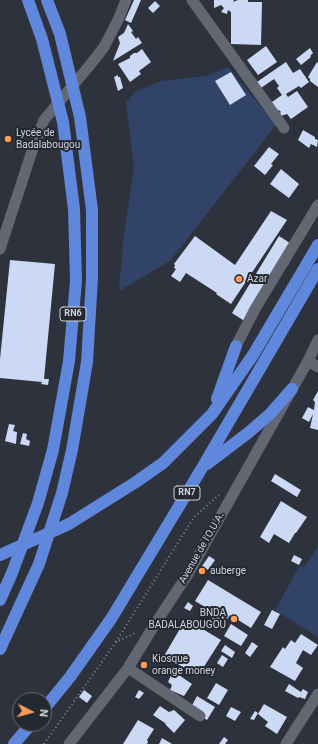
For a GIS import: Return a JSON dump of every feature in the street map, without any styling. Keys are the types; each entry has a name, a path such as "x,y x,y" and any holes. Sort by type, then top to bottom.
{"highway":[{"name":"RN6","path":"0,600 12,573 38,503 53,450 69,361 76,281 74,209 63,122 42,39 28,0"},
{"name":"RN6","path":"0,649 39,564 62,493 72,450 87,362 92,278 92,210 80,117 60,34 48,0"},
{"path":"0,555 69,524 136,482 163,463 212,414 254,355 318,245"},
{"name":"RN7","path":"52,699 70,677 111,619 202,468 318,269"},
{"path":"212,414 236,346"},
{"path":"202,468 270,414 292,389"},
{"path":"14,744 24,732"}],"street":[{"path":"0,249 33,148 44,120 104,47 118,20 126,0"},
{"path":"192,0 284,128"},
{"path":"236,346 255,309 318,205"},
{"name":"Avenue de l'O.U.A.","path":"69,744 128,668 188,574 292,389 313,364 317,343"},
{"path":"128,668 200,716"},
{"path":"286,744 318,694"}],"path":[{"path":"44,744 116,642 194,517 223,492"},
{"path":"116,642 155,624"}],"shaded area":[{"path":"228,67 276,125 170,261 119,291 123,242 134,167 126,103 135,92 161,81 206,76"},
{"path":"318,546 318,637 275,610 299,567 305,566"}],"building":[{"path":"134,0 141,0 131,23 125,20"},
{"path":"214,0 234,0 233,2 238,0 248,0 248,2 262,2 261,45 231,44 231,12 228,10 227,14 221,12 224,8 221,5 214,8"},
{"path":"155,1 160,6 153,13 148,8"},
{"path":"128,24 136,39 138,37 142,43 113,61 120,43 118,37 124,33"},
{"path":"266,46 277,62 258,75 247,60"},
{"path":"310,48 313,53 310,56 311,57 301,65 296,59"},
{"path":"142,49 151,62 139,71 141,74 130,82 118,64 130,58 130,56 134,53 137,53"},
{"path":"286,62 293,73 300,69 309,82 301,88 299,86 286,94 288,97 297,91 308,107 291,119 287,114 281,116 279,114 281,112 279,110 278,111 269,104 282,95 277,88 279,86 274,79 258,90 254,84"},
{"path":"317,62 318,87 310,81 308,77"},
{"path":"231,72 246,95 230,105 215,81"},
{"path":"118,75 123,88 118,91 114,77"},
{"path":"303,130 318,140 317,147 311,144 309,148 298,140"},
{"path":"269,147 279,154 265,175 254,166"},
{"path":"281,169 299,184 289,198 270,184"},
{"path":"271,211 287,220 231,304 186,273 180,282 171,276 176,269 174,268 174,264 195,236 235,265"},
{"path":"279,236 293,245 246,322 232,313"},
{"path":"10,260 55,264 44,379 49,379 48,385 41,384 42,382 0,378 0,359"},
{"path":"318,391 318,430 310,428 313,414 309,422 302,418 308,407 314,410 315,402 313,400"},
{"path":"9,424 15,425 13,431 17,432 16,444 5,441"},
{"path":"23,433 27,434 26,439 30,441 29,446 20,444"},
{"path":"275,474 301,490 297,497 271,481"},
{"path":"281,501 307,517 289,543 274,534 269,543 260,537"},
{"path":"294,555 302,559 299,565 291,561"},
{"path":"209,556 215,560 208,570 202,566"},
{"path":"208,580 261,612 251,628 230,615 223,625 202,612 205,607 195,601"},
{"path":"188,602 193,606 190,611 184,608"},
{"path":"272,610 280,614 272,629 264,625"},
{"path":"191,622 221,640 198,676 164,656 181,627 187,630"},
{"path":"231,624 248,635 241,646 224,636"},
{"path":"301,634 318,645 311,655 303,650 296,663 303,668 295,681 270,667 283,647 285,649 291,640 295,643"},
{"path":"252,642 258,646 250,657 245,653"},
{"path":"225,645 235,652 232,658 221,651"},
{"path":"222,655 228,659 223,667 217,663"},
{"path":"173,671 192,684 184,696 170,690 172,685 168,682"},
{"path":"216,683 228,690 219,705 207,698"},
{"path":"289,684 301,692 303,689 308,692 305,699 298,698 285,691"},
{"path":"84,690 92,696 87,703 79,697"},
{"path":"139,690 144,693 139,699 135,697"},
{"path":"197,696 215,707 207,720 190,709"},
{"path":"264,704 287,717 277,734 265,726 268,722 258,714"},
{"path":"160,706 169,712 174,710 185,720 174,733 165,723 153,715"},
{"path":"231,707 241,712 235,721 226,716"},
{"path":"255,711 258,713 254,720 250,719"},
{"path":"138,720 154,729 147,740 147,744 123,744"},
{"path":"224,737 228,740 225,744 219,744"},
{"path":"162,738 172,744 159,744"}],"place":[{"name":"Lycée de Badalabougou","path":"8,139"},
{"name":"Azar","path":"239,279"},
{"name":"auberge","path":"202,571"},
{"name":"BNDA BADALABOUGOU","path":"234,619"},
{"name":"Kiosque orange money","path":"144,665"}]}
